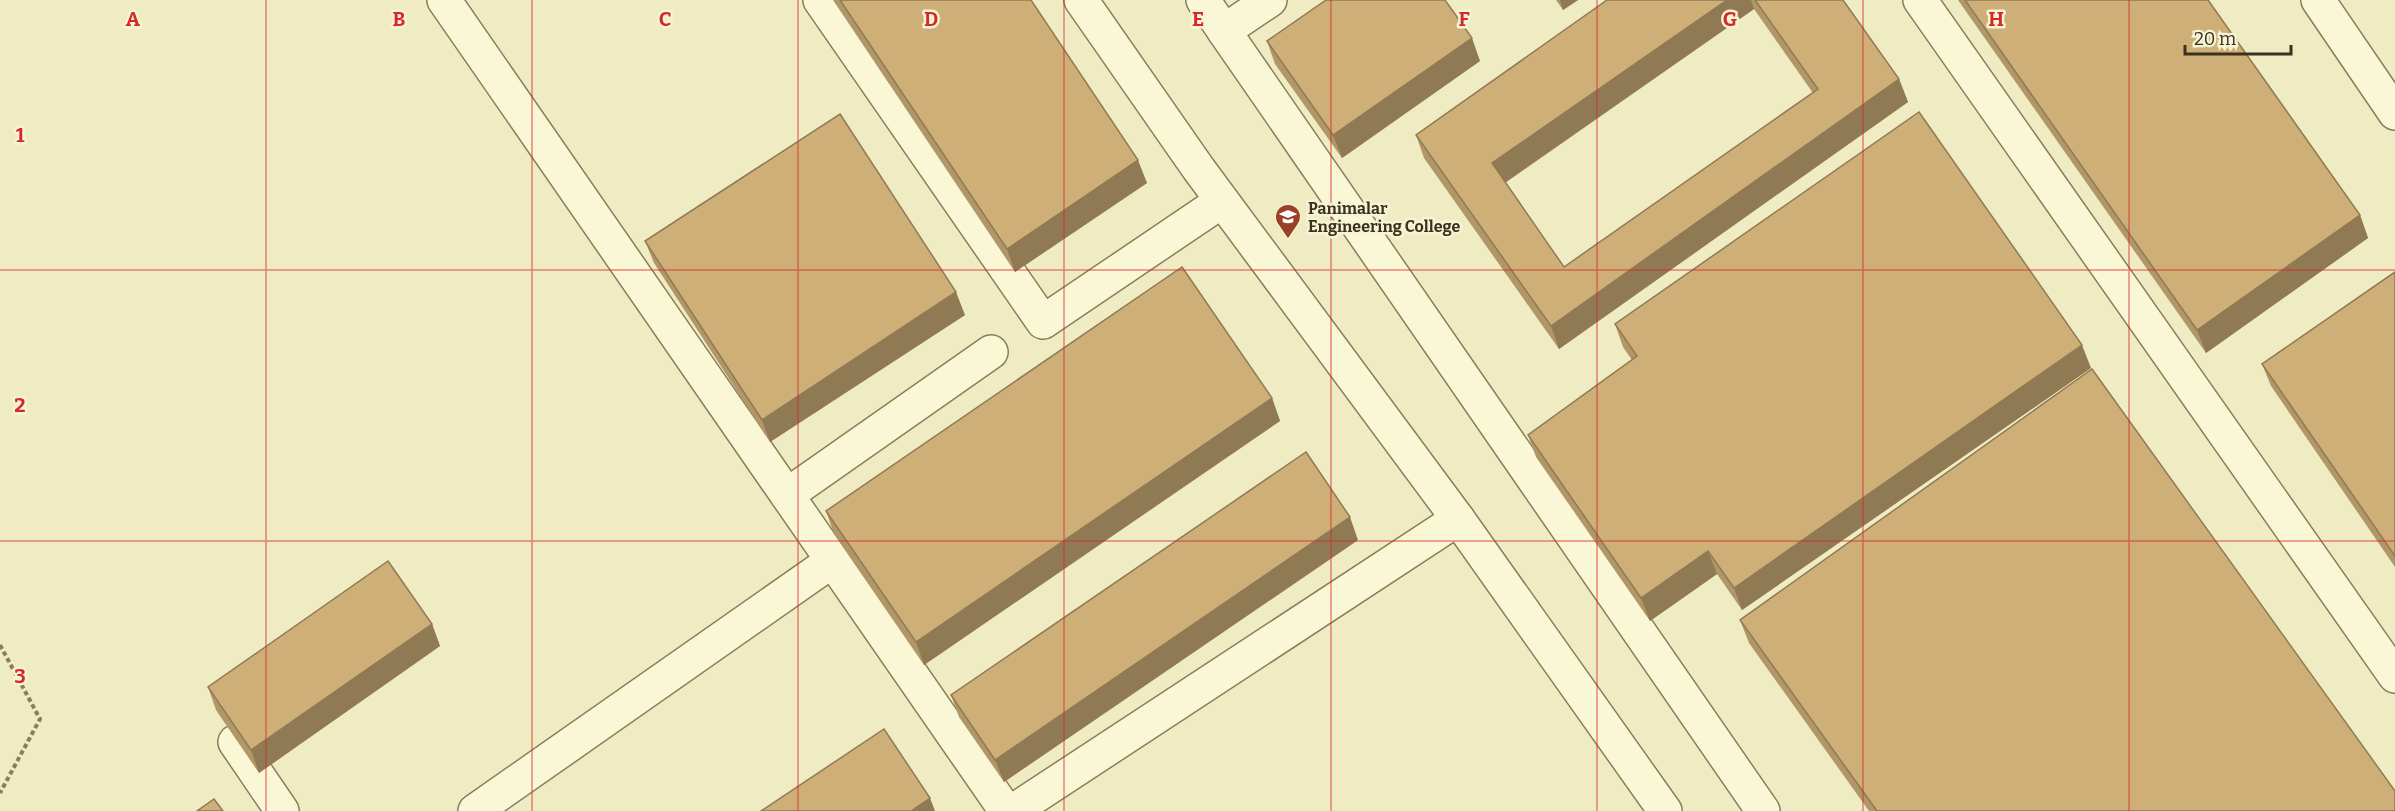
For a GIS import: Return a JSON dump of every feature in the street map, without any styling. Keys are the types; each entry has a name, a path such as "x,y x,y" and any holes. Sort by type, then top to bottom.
{"lane":[{"path":"444,0 1006,811"},
{"path":"820,0 1043,322 1222,201"},
{"path":"1081,0 1222,201 1458,519 1665,811"},
{"path":"1203,0 1763,811"},
{"path":"1224,31 1270,0"},
{"path":"1920,0 2395,676"},
{"path":"2318,0 2395,113"},
{"path":"787,495 991,352"},
{"path":"1013,811 1458,519"},
{"path":"474,811 832,561"},
{"path":"235,742 282,811"}],"path":[{"path":"0,645 40,719 0,793"}],"building":[{"path":"840,0 1031,0 1138,160 1007,249"},
{"path":"1326,0 1445,0 1472,38 1333,135 1267,41"},
{"path":"1607,0 1727,0 1492,163 1564,267 1818,89 1755,0 1843,0 1899,79 1551,326 1416,135"},
{"path":"1965,0 2208,0 2360,215 2197,330"},
{"path":"1919,112 2082,345 1734,588 1708,551 1641,598 1528,435 1637,356 1615,324"},
{"path":"840,114 956,292 762,420 645,241"},
{"path":"1182,267 1272,398 916,642 826,511"},
{"path":"2395,272 2395,556 2262,364"},
{"path":"2092,369 2395,791 2395,811 1877,811 1740,620"},
{"path":"1306,452 1350,517 995,760 951,695"},
{"path":"388,561 432,624 251,750 208,687"},
{"path":"884,729 930,798 911,811 761,811"},
{"path":"214,799 223,811 197,811"}],"place":[{"name":"Panimalar Engineering College","path":"1288,240"}]}
